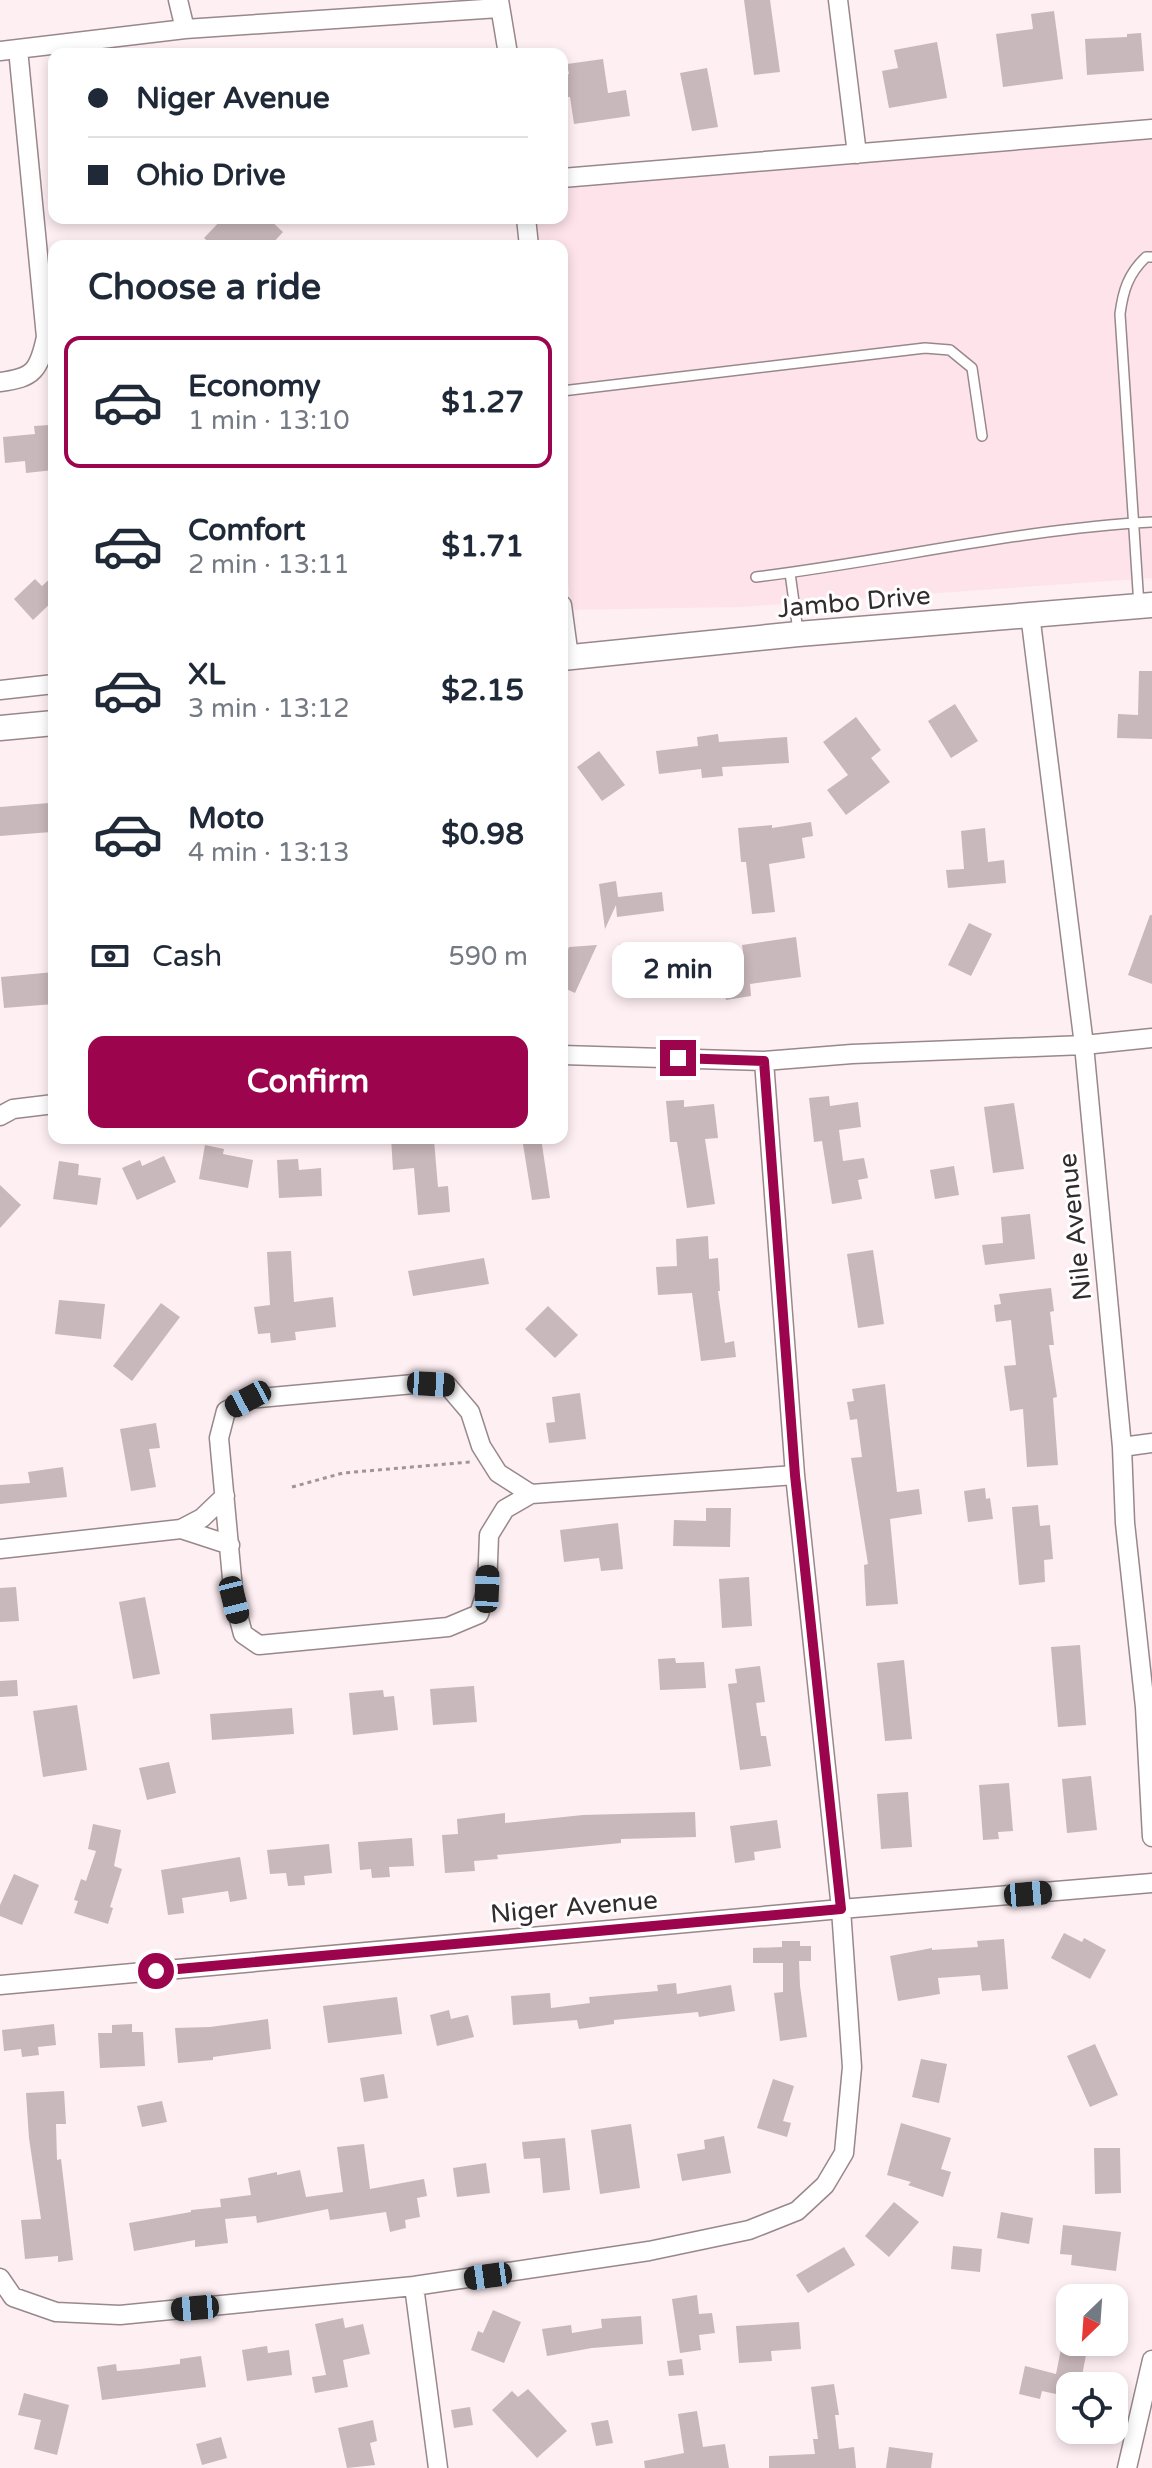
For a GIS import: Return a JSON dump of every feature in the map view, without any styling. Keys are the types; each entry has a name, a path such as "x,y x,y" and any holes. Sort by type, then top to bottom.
{"main road":[{"name":"Jambo Drive","path":"568,657 1146,605"},
{"path":"0,728 48,724"}],"street":[{"path":"178,0 185,29"},
{"path":"838,0 857,154"},
{"path":"0,382 22,379 41,362 46,337 9,50 185,29 499,4 507,48"},
{"path":"568,178 1152,129"},
{"name":"Nile Avenue","path":"1030,614 1084,1045 1122,1447 1125,1523 1148,1706 1152,1837"},
{"path":"0,690 48,685"},
{"path":"568,1055 764,1061 852,1054 1084,1045 1152,1038"},
{"path":"0,2278 13,2297 56,2312 120,2315 414,2286 649,2251 749,2230 797,2211 825,2185 844,2153 852,2067 841,1909 795,1475 764,1061"},
{"path":"0,1116 13,1109 48,1105"},
{"path":"531,1494 498,1473 481,1446 470,1412 447,1385 414,1384 248,1399 226,1411 219,1438 234,1600 243,1634 259,1645 448,1627 479,1614 487,1589 489,1535 505,1509 531,1494 795,1475"},
{"path":"1122,1447 1152,1443"},
{"path":"0,1549 181,1529 202,1518 225,1496"},
{"path":"181,1529 230,1545"},
{"name":"Niger Avenue","path":"0,1985 1152,1883"},
{"path":"414,2286 438,2468"},
{"path":"1127,2468 1152,2360"}],"lane":[{"path":"1146,605 1134,523 1120,314 1124,288 1134,269 1146,257 1152,257"},
{"path":"568,390 925,348 950,350 972,368 982,436"},
{"path":"756,577 1027,534 1152,522"},
{"path":"790,573 798,634"}],"path":[{"path":"292,1487 343,1473 489,1460"}],"shaded area":[{"path":"1152,138 1152,578 740,607 571,610 568,582 568,240 532,240 531,224 568,224 568,184"}],"building":[{"path":"744,0 770,0 780,72 754,75"},
{"path":"1054,11 1063,79 1003,87 996,34 1033,29 1031,14"},
{"path":"1141,33 1144,71 1087,75 1085,39 1127,37 1127,34"},
{"path":"937,42 947,98 889,108 882,71 898,68 894,50"},
{"path":"603,59 608,93 626,90 630,116 574,124 568,97 568,64"},
{"path":"707,68 718,127 692,131 680,73"},
{"path":"217,224 274,224 283,232 276,240 204,238"},
{"path":"48,425 48,471 26,473 25,461 5,463 3,437 35,434 34,426"},
{"path":"35,579 42,586 48,580 48,606 33,620 14,599"},
{"path":"1139,671 1152,671 1152,739 1117,738 1118,714 1138,715"},
{"path":"955,704 978,741 951,758 928,721"},
{"path":"856,717 881,750 871,758 890,782 846,815 827,790 848,775 823,742"},
{"path":"718,734 719,742 787,737 789,763 722,767 723,776 702,778 701,769 659,774 656,751 698,746 697,737"},
{"path":"599,751 625,785 602,801 577,767"},
{"path":"48,803 48,832 0,836 0,807"},
{"path":"811,822 813,836 802,838 805,858 769,864 775,912 752,914 746,862 741,862 738,828 772,825 772,828"},
{"path":"985,828 988,862 1004,860 1006,883 948,888 946,870 964,869 961,831"},
{"path":"616,881 618,897 662,892 664,911 617,917 616,905 605,929 599,884"},
{"path":"1152,915 1152,984 1128,975"},
{"path":"969,923 992,934 971,976 948,965"},
{"path":"796,937 801,977 750,984 751,996 726,1000 724,987 703,990 699,958 743,952 742,945"},
{"path":"644,942 645,952 662,951 664,987 649,988 650,994 622,996 619,944"},
{"path":"597,945 575,993 568,990 569,947"},
{"path":"48,973 48,1004 4,1008 1,977"},
{"path":"829,1096 830,1106 858,1102 861,1127 839,1130 843,1161 864,1158 868,1178 858,1180 862,1199 832,1204 822,1141 814,1142 809,1098"},
{"path":"684,1100 684,1107 714,1104 718,1138 705,1139 715,1204 687,1208 677,1142 670,1142 666,1101"},
{"path":"1014,1103 1024,1169 993,1173 984,1107"},
{"path":"391,1144 434,1144 438,1187 448,1186 450,1212 418,1215 414,1168 393,1170"},
{"path":"523,1144 542,1144 550,1198 532,1200"},
{"path":"205,1145 224,1149 223,1154 253,1160 248,1188 199,1179"},
{"path":"164,1156 176,1182 137,1200 122,1168 140,1160 142,1166"},
{"path":"298,1159 299,1170 321,1168 322,1196 279,1198 277,1160"},
{"path":"59,1161 79,1164 78,1175 101,1178 97,1205 53,1199"},
{"path":"954,1166 959,1195 935,1199 930,1170"},
{"path":"0,1185 21,1205 0,1228"},
{"path":"1030,1214 1035,1259 985,1265 982,1245 1003,1243 1001,1217"},
{"path":"708,1236 709,1259 718,1258 718,1291 725,1343 734,1341 736,1357 701,1361 692,1293 658,1295 656,1267 677,1266 676,1239"},
{"path":"873,1250 884,1324 858,1328 847,1254"},
{"path":"291,1251 294,1302 333,1297 336,1327 295,1332 296,1340 271,1343 270,1333 258,1334 254,1307 270,1305 267,1252"},
{"path":"484,1258 489,1284 413,1296 408,1271"},
{"path":"1051,1288 1054,1345 1049,1345 1057,1397 1053,1398 1058,1465 1027,1467 1023,1409 1010,1411 1004,1366 1016,1365 1011,1320 996,1322 994,1305 1001,1304 999,1294"},
{"path":"59,1300 105,1304 101,1339 55,1334"},
{"path":"161,1303 180,1317 132,1381 113,1366"},
{"path":"548,1306 578,1335 555,1358 525,1329"},
{"path":"885,1384 897,1492 919,1489 922,1514 890,1519 898,1604 866,1606 864,1565 868,1564 851,1458 862,1457 857,1419 850,1420 847,1402 854,1401 852,1389"},
{"path":"580,1393 586,1439 549,1443 546,1423 555,1422 552,1397"},
{"path":"156,1423 160,1448 149,1449 156,1487 131,1491 120,1429"},
{"path":"63,1467 67,1497 0,1504 0,1485 30,1483 28,1472"},
{"path":"985,1488 993,1519 968,1522 964,1491"},
{"path":"1038,1505 1040,1526 1050,1525 1053,1559 1044,1560 1045,1582 1019,1585 1012,1507"},
{"path":"706,1508 731,1508 730,1547 673,1546 674,1520 706,1521"},
{"path":"618,1523 623,1569 601,1571 599,1558 564,1562 560,1530"},
{"path":"749,1577 752,1626 722,1628 719,1579"},
{"path":"16,1587 19,1621 0,1622 0,1588"},
{"path":"145,1597 160,1674 133,1679 119,1602"},
{"path":"1080,1645 1086,1725 1058,1727 1051,1647"},
{"path":"675,1658 676,1663 704,1662 706,1688 660,1690 658,1659"},
{"path":"904,1660 912,1739 885,1741 877,1663"},
{"path":"760,1666 765,1702 756,1703 761,1736 766,1736 771,1766 740,1770 728,1684 737,1683 735,1669"},
{"path":"17,1680 18,1696 0,1697 0,1681"},
{"path":"474,1686 477,1722 433,1725 430,1689"},
{"path":"383,1690 384,1697 394,1696 398,1730 353,1735 349,1693"},
{"path":"77,1705 87,1770 43,1777 33,1711"},
{"path":"292,1708 294,1734 212,1740 210,1714"},
{"path":"169,1762 176,1793 147,1800 139,1768"},
{"path":"1091,1776 1097,1830 1067,1833 1062,1779"},
{"path":"1009,1783 1013,1831 998,1832 999,1839 983,1840 979,1785"},
{"path":"908,1792 912,1847 881,1849 877,1794"},
{"path":"695,1812 696,1837 621,1839 621,1843 497,1855 498,1859 474,1861 475,1871 445,1873 442,1835 458,1834 457,1819 505,1813 505,1823 583,1815"},
{"path":"777,1820 781,1848 754,1852 755,1860 735,1863 730,1826"},
{"path":"93,1824 121,1830 114,1866 122,1869 108,1924 74,1913 78,1901 74,1900 81,1879 86,1881 96,1851 88,1849"},
{"path":"412,1838 414,1866 389,1867 390,1877 372,1878 371,1869 360,1870 358,1842"},
{"path":"329,1844 332,1873 304,1876 305,1885 288,1886 286,1873 270,1874 267,1850"},
{"path":"240,1857 247,1899 230,1902 228,1891 182,1898 184,1913 168,1915 161,1870"},
{"path":"14,1874 39,1885 22,1925 0,1916 0,1905"},
{"path":"1064,1933 1082,1942 1084,1938 1106,1950 1090,1979 1051,1958"},
{"path":"1004,1939 1008,1989 982,1991 980,1975 938,1978 940,1994 898,2001 890,1956 932,1948 978,1947 977,1941"},
{"path":"782,1941 800,1941 800,1946 811,1946 811,1961 799,1961 807,2037 780,2041 774,1993 783,1992 783,1963 753,1963 753,1948 782,1947"},
{"path":"676,1983 677,1994 731,1985 735,2011 699,2017 698,2012 614,2020 614,2024 579,2029 577,2020 513,2025 511,1996 550,1993 551,2008 590,2003 589,1997 658,1991 657,1985"},
{"path":"397,1997 402,2034 328,2043 323,2006"},
{"path":"449,2010 451,2019 468,2015 474,2037 437,2046 430,2015"},
{"path":"268,2019 271,2049 178,2063 175,2028"},
{"path":"54,2024 56,2045 38,2047 39,2055 22,2057 21,2049 4,2051 2,2030"},
{"path":"132,2024 132,2032 143,2032 145,2066 100,2068 98,2033 112,2033 112,2025"},
{"path":"1095,2044 1118,2095 1090,2107 1067,2056"},
{"path":"921,2059 947,2064 939,2103 912,2097"},
{"path":"384,2074 388,2098 364,2102 360,2078"},
{"path":"773,2079 794,2086 783,2121 791,2123 787,2137 757,2128"},
{"path":"64,2091 66,2124 56,2124 57,2160 61,2159 73,2260 58,2262 58,2256 25,2259 21,2220 41,2219 26,2093"},
{"path":"162,2101 167,2122 142,2127 137,2106"},
{"path":"901,2123 951,2138 941,2169 951,2172 943,2197 887,2175"},
{"path":"631,2124 640,2188 600,2194 591,2130"},
{"path":"724,2136 731,2173 682,2181 677,2154 705,2149 704,2140"},
{"path":"565,2138 570,2190 543,2193 540,2158 524,2159 522,2142"},
{"path":"364,2144 370,2189 424,2179 427,2196 417,2198 420,2217 405,2220 406,2228 390,2232 386,2212 330,2220 328,2209 257,2223 256,2216 225,2219 228,2243 195,2247 195,2240 134,2251 129,2223 221,2207 220,2199 251,2195 248,2178 300,2170 306,2197 343,2192 337,2147"},
{"path":"1094,2148 1120,2148 1121,2193 1095,2194"},
{"path":"486,2163 490,2193 457,2197 453,2168"},
{"path":"894,2202 919,2222 889,2257 865,2236"},
{"path":"1001,2212 1033,2218 1029,2244 997,2238"},
{"path":"1063,2225 1121,2232 1116,2271 1071,2265 1072,2255 1060,2254"},
{"path":"953,2246 982,2249 980,2272 951,2269"},
{"path":"844,2247 855,2265 808,2293 796,2275"},
{"path":"697,2295 699,2314 712,2313 715,2333 699,2335 701,2350 680,2353 672,2299"},
{"path":"493,2310 521,2322 504,2363 471,2350 478,2331 483,2333"},
{"path":"641,2316 643,2344 547,2356 542,2329 571,2325 572,2333 602,2328 601,2319"},
{"path":"343,2318 345,2328 363,2324 370,2354 343,2360 348,2387 315,2393 312,2377 326,2375 315,2324"},
{"path":"799,2322 801,2349 771,2351 772,2361 739,2363 736,2326"},
{"path":"267,2346 268,2353 289,2350 292,2375 247,2381 242,2350"},
{"path":"201,2356 206,2387 102,2400 97,2367 116,2364 117,2371 141,2369 180,2364 180,2359"},
{"path":"1060,2356 1086,2356 1083,2372 1056,2372"},
{"path":"682,2359 684,2375 669,2376 667,2361"},
{"path":"1025,2366 1056,2374 1056,2394 1042,2391 1040,2399 1019,2394"},
{"path":"834,2384 839,2415 835,2415 839,2449 854,2447 856,2468 769,2468 769,2456 815,2454 813,2439 818,2439 811,2387"},
{"path":"528,2389 567,2431 537,2458 492,2410 512,2391 518,2397"},
{"path":"24,2393 69,2405 57,2455 34,2449 41,2420 18,2415"},
{"path":"470,2407 473,2425 454,2428 451,2410"},
{"path":"697,2411 703,2447 725,2444 729,2468 645,2468 644,2461 684,2453 678,2414"},
{"path":"373,2420 377,2441 370,2443 375,2465 347,2468 338,2428"},
{"path":"608,2420 613,2443 596,2446 591,2423"},
{"path":"221,2437 227,2458 202,2465 196,2444"},
{"path":"889,2447 933,2453 931,2468 886,2468"}],"route":[{"path":"156,1971 841,1909 795,1475 764,1061 678,1058"}]}
